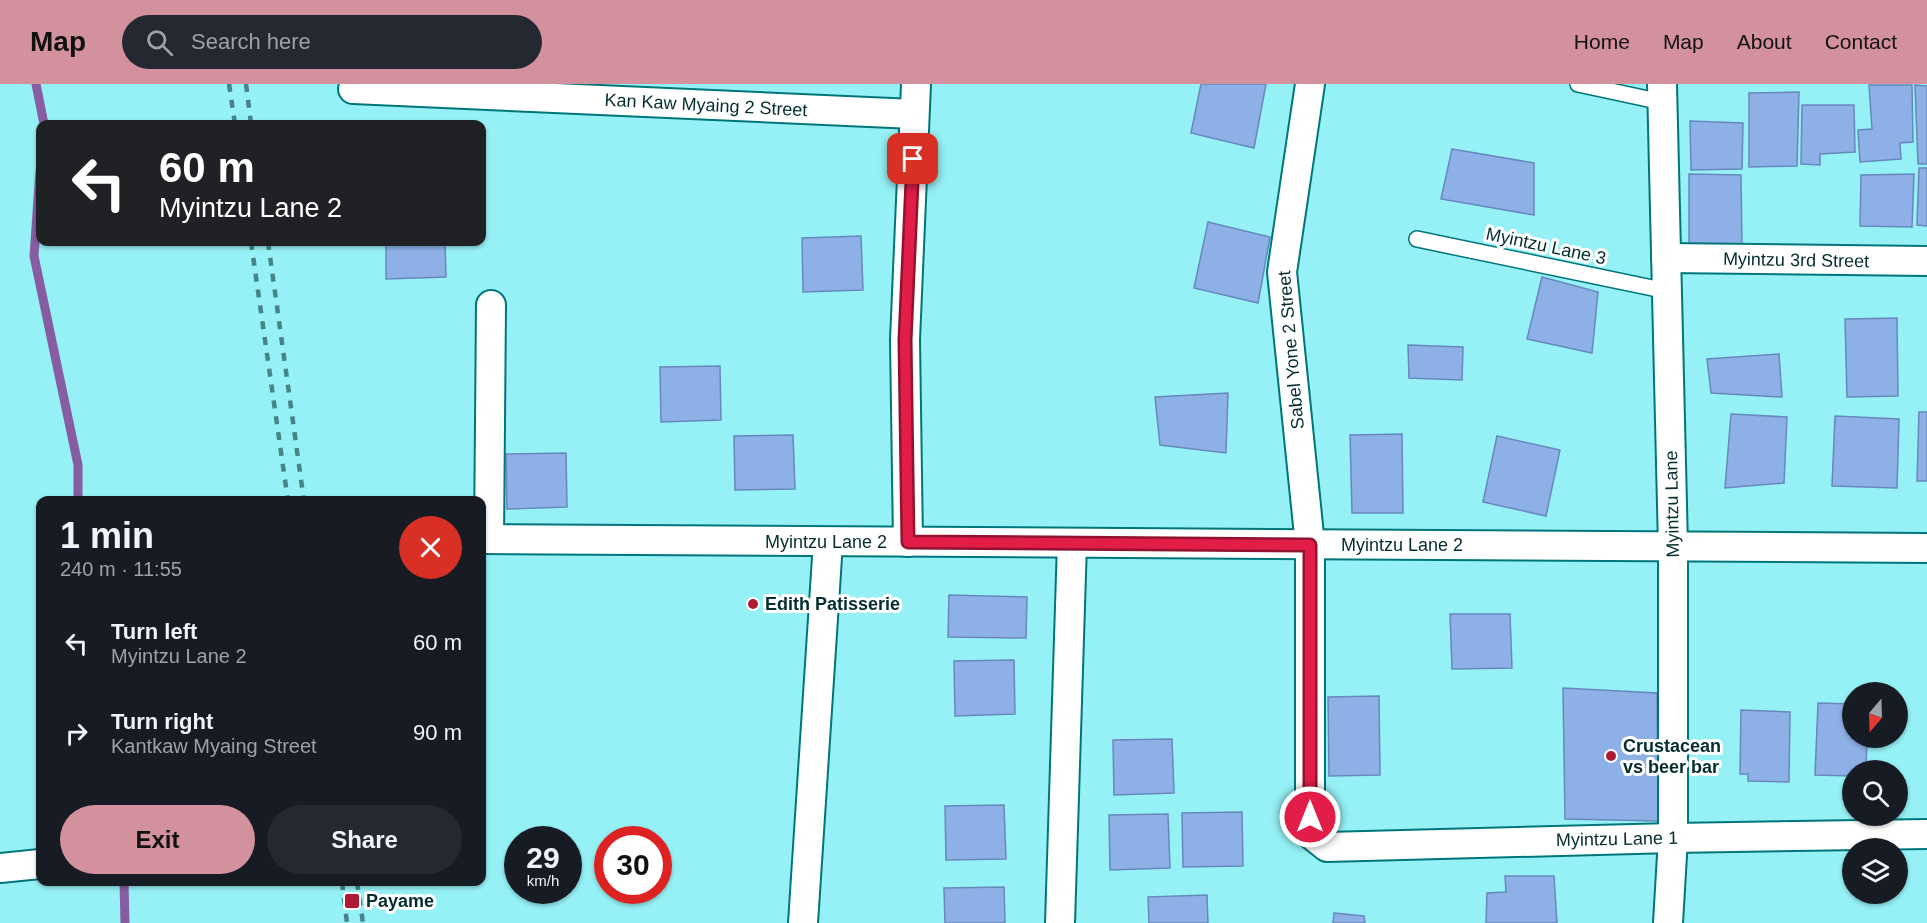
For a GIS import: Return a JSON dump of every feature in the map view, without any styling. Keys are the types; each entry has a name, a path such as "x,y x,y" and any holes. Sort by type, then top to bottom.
{"street":[{"path":"908,542 905,340 916,84"},
{"name":"Sabel Yone 2 Street","path":"1310,84 1282,272 1310,545 1310,817 1312,835"},
{"name":"Kan Kaw Myaing 2 Street","path":"353,89 914,114"},
{"name":"Myintzu Lane","path":"1662,93 1673,547 1674,838 1668,923"},
{"name":"Myintzu 3rd Street","path":"1666,258 1927,261"},
{"path":"486,496 490,305"},
{"name":"Myintzu Lane 2","path":"486,539 1927,548"},
{"path":"803,923 828,542"},
{"path":"1060,923 1072,543"},
{"name":"Myintzu Lane 1","path":"1312,835 1327,847 1927,834"},
{"path":"0,868 36,864"}],"lane":[{"path":"1578,84 1662,93"},
{"name":"Myintzu Lane 3","path":"1417,239 1667,291"}],"building":[{"path":"1201,84 1266,84 1254,148 1191,133"},
{"path":"1869,85 1912,85 1913,142 1900,143 1901,159 1860,162 1858,130 1872,129"},
{"path":"1915,85 1927,86 1927,164 1918,164"},
{"path":"1799,92 1797,166 1749,167 1749,93"},
{"path":"1802,105 1854,105 1855,152 1820,154 1820,165 1801,164"},
{"path":"1690,121 1743,123 1742,169 1691,170"},
{"path":"1452,149 1534,163 1534,215 1441,199"},
{"path":"1919,168 1927,168 1927,226 1917,225"},
{"path":"1689,174 1741,175 1742,248 1689,248"},
{"path":"1914,174 1912,227 1860,226 1861,175"},
{"path":"1208,222 1270,237 1258,303 1194,288"},
{"path":"861,236 863,290 803,292 802,238"},
{"path":"386,246 445,246 446,277 386,279"},
{"path":"1542,277 1598,292 1592,353 1527,339"},
{"path":"1897,318 1898,396 1847,397 1845,319"},
{"path":"1408,345 1463,347 1462,380 1409,378"},
{"path":"1779,354 1782,397 1711,393 1707,359"},
{"path":"720,366 721,420 661,422 660,367"},
{"path":"1228,393 1226,453 1160,445 1155,397"},
{"path":"1919,412 1927,412 1927,481 1917,481"},
{"path":"1731,414 1787,417 1784,483 1725,488"},
{"path":"1835,416 1899,419 1897,488 1832,486"},
{"path":"1402,434 1403,513 1352,513 1350,435"},
{"path":"793,435 795,489 735,490 734,436"},
{"path":"1497,436 1560,450 1546,516 1483,502"},
{"path":"566,453 567,507 507,509 506,454"},
{"path":"949,595 1027,597 1026,638 948,637"},
{"path":"1450,614 1510,614 1512,668 1452,669"},
{"path":"1014,660 1015,714 955,716 954,661"},
{"name":"Crustacean vs beer bar","path":"1563,688 1657,693 1658,821 1565,819"},
{"path":"1379,696 1380,775 1329,776 1328,697"},
{"path":"1818,703 1842,704 1842,748 1867,748 1866,760 1842,760 1842,776 1815,775"},
{"path":"1741,710 1790,712 1789,782 1748,781 1748,774 1740,774"},
{"path":"1172,739 1174,793 1114,795 1113,740"},
{"path":"1004,805 1006,859 946,860 945,806"},
{"path":"1242,812 1243,866 1183,867 1182,813"},
{"path":"1168,814 1170,868 1110,870 1109,815"},
{"path":"1505,876 1554,876 1557,923 1486,923 1487,893 1506,892"},
{"path":"1004,887 1005,923 945,923 944,888"},
{"path":"1207,895 1208,923 1149,923 1148,897"},
{"path":"1334,913 1364,916 1365,923 1333,923"}],"waterway":[{"path":"36,84 43,120"},
{"path":"36,228 34,256 78,465 78,496"},
{"path":"124,886 125,923"}],"railway":[{"path":"229,84 234,120"},
{"path":"246,84 250,120"},
{"path":"252,246 287,496"},
{"path":"269,246 303,496"},
{"path":"342,886 347,923"},
{"path":"358,886 363,923"}],"place":[{"name":"Edith Patisserie","path":"753,604"},
{"name":"Crustacean vs beer bar","path":"1611,756"},
{"name":"Payame","path":"352,901"}],"route":[{"path":"913,159 905,340 908,542 1310,545 1310,817"}]}
